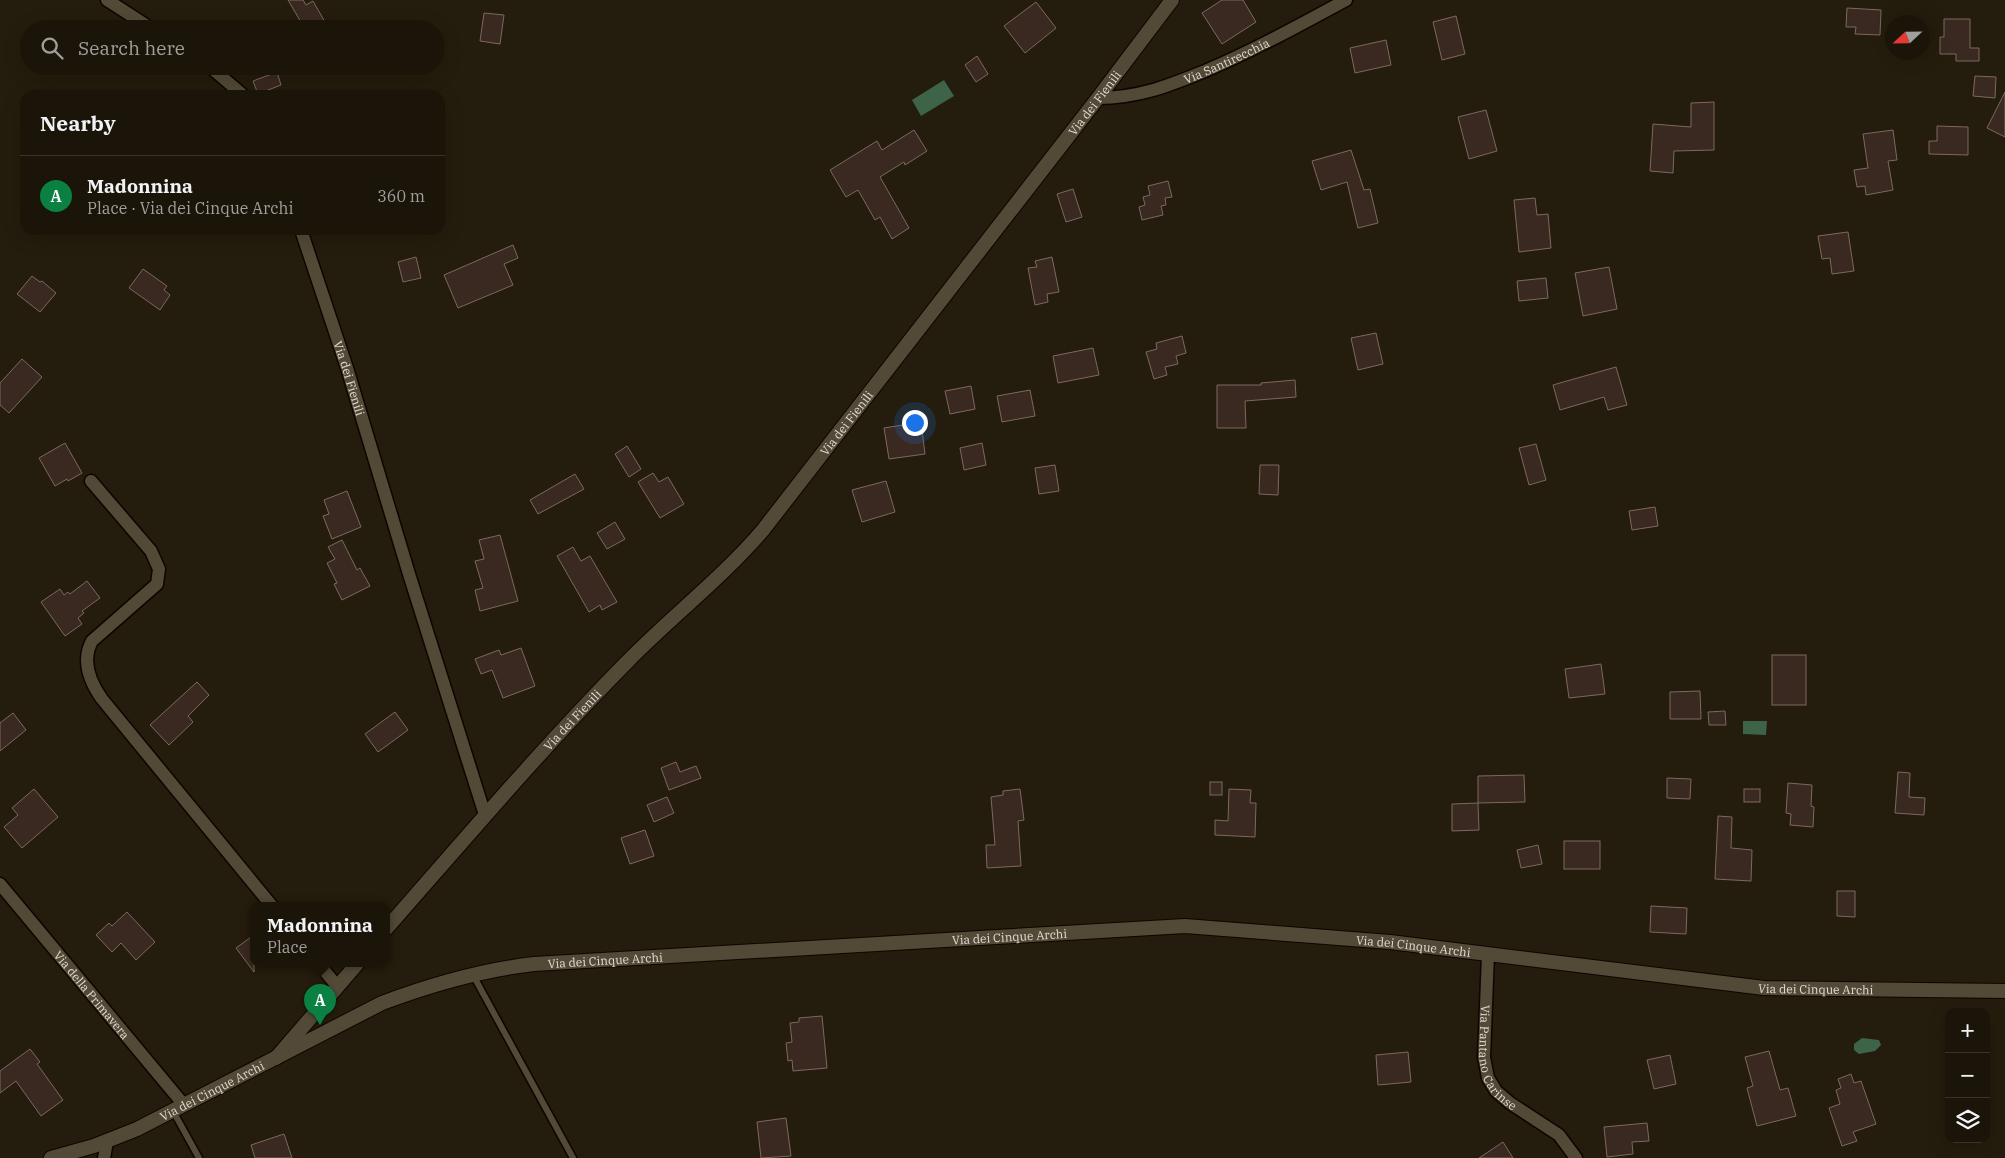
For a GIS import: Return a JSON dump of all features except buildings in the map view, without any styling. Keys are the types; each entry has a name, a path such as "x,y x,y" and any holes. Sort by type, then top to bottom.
{"main road":[{"name":"Via dei Fienili","path":"390,925 485,815 626,662 727,568 754,540 1098,98 1171,0"},
{"name":"Via dei Cinque Archi","path":"51,1158 107,1142 179,1108 382,1003 473,975 534,964 1170,926 1226,928 1368,940 1764,988 1963,992 2005,991"},
{"path":"275,1059 354,967"}],"street":[{"path":"106,0 138,20"},
{"name":"Via Santirecchia","path":"1098,98 1139,95 1168,86 1247,52 1346,0"},
{"path":"220,75 237,90"},
{"name":"Via dei Fienili","path":"303,235 347,368 409,574 485,815"},
{"path":"91,481 151,551 156,560 159,573 154,587 92,641 88,651 87,663 91,680 102,699 269,902"},
{"name":"Via della Primavera","path":"0,884 179,1108"},
{"name":"Via Pantano Carinse","path":"1488,954 1484,1051 1488,1078 1496,1092 1505,1100 1559,1135 1576,1158"},
{"path":"322,967 338,986"},
{"path":"104,1158 107,1142"}],"lane":[{"path":"473,975 573,1158"},
{"path":"179,1108 199,1158"}],"shaded area":[{"path":"944,80 954,96 921,116 912,100"},
{"path":"1743,721 1767,721 1766,735 1743,734"},
{"path":"1862,1038 1879,1040 1881,1045 1875,1051 1859,1054 1854,1050 1854,1044"}],"place":[{"name":"Madonnina","path":"320,1025"}]}
